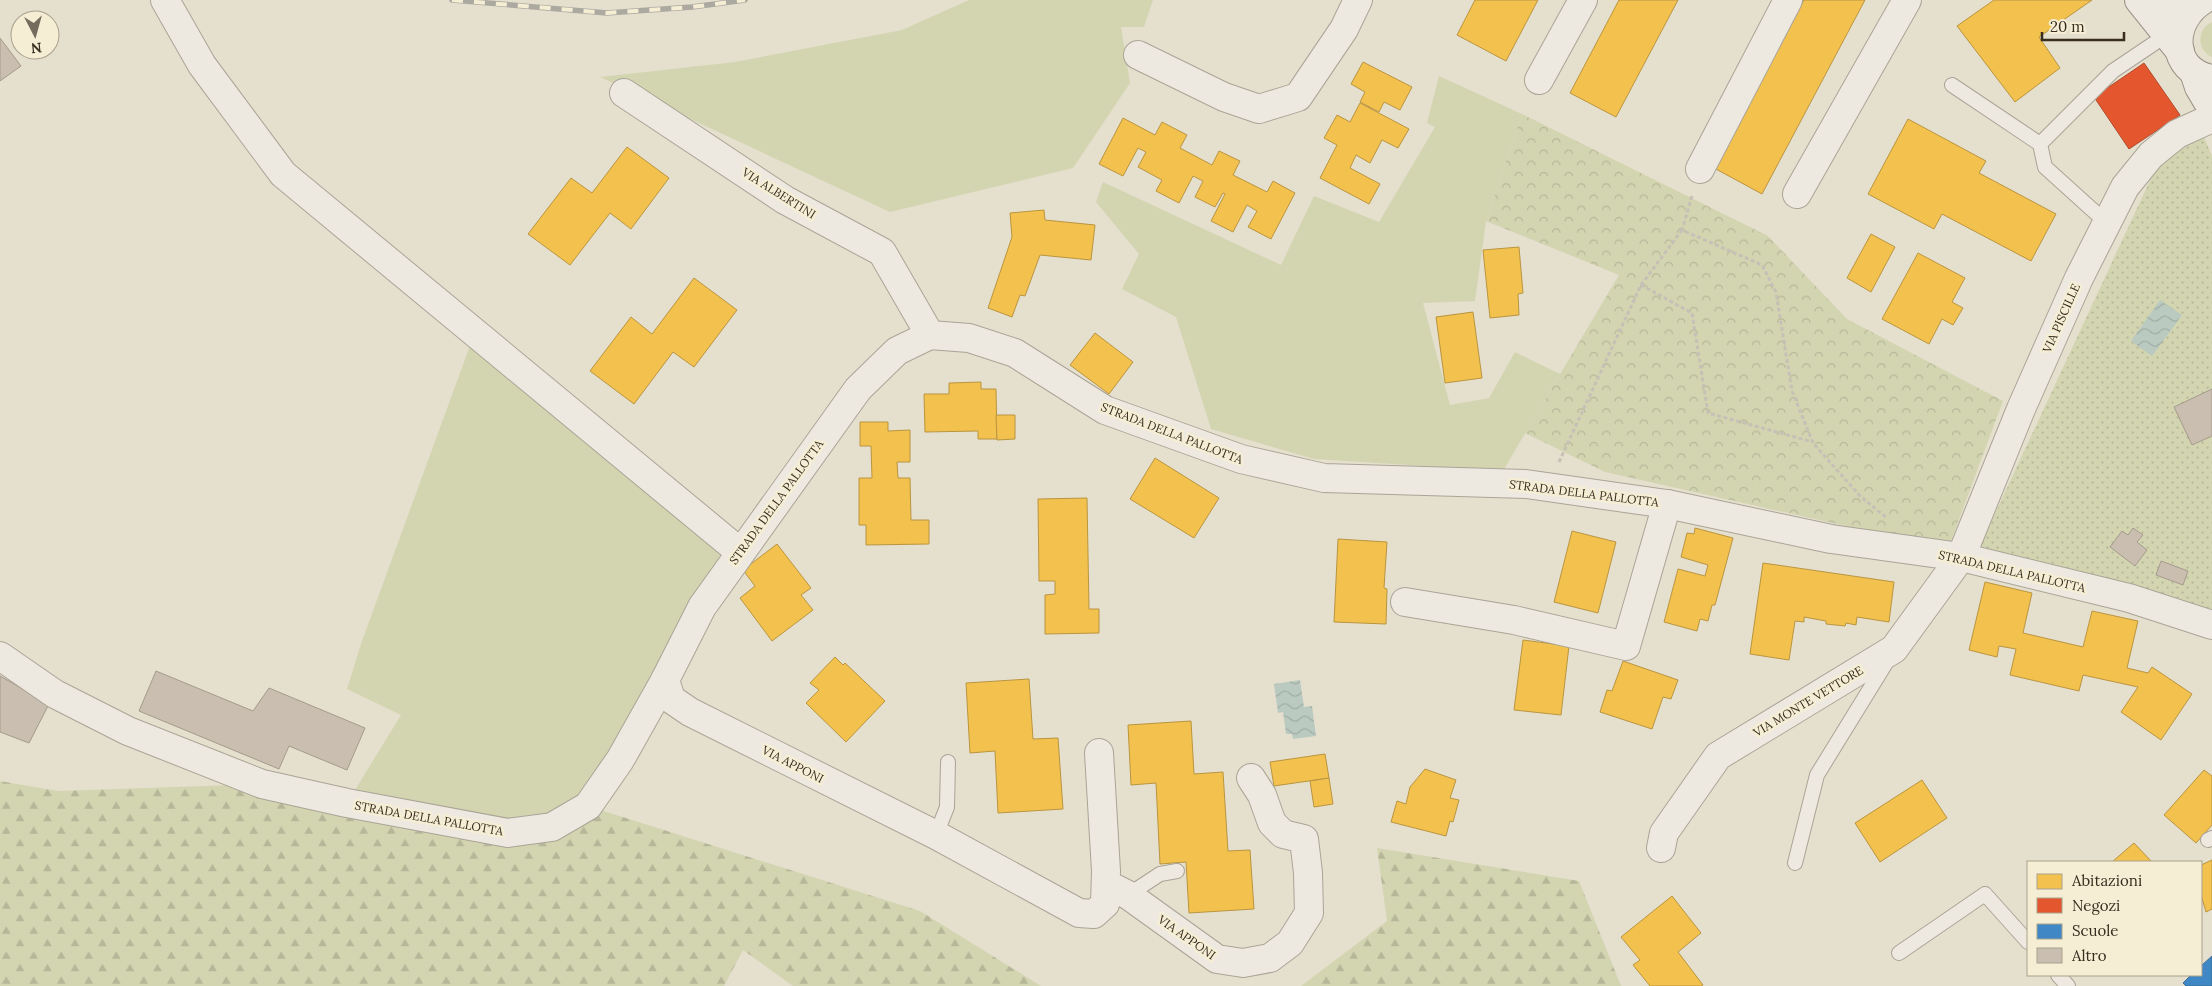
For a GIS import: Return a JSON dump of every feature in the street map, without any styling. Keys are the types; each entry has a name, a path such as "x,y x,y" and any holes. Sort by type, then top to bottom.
{"street":[{"path":"165,0 202,65 284,174 740,552"},
{"path":"1138,55 1224,97 1258,109 1298,97 1344,29 1358,0"},
{"path":"1539,80 1583,0"},
{"path":"1700,169 1788,0"},
{"path":"1797,194 1907,0"},
{"path":"2139,0 2188,59"},
{"path":"2161,0 2166,2 2198,2"},
{"path":"2198,2 2186,15 2180,26 2178,38 2199,87 2212,109"},
{"name":"VIA ALBERTINI","path":"624,93 785,200 882,252 930,335"},
{"name":"VIA PISCILLE","path":"1961,557 2021,409 2079,278 2125,187 2151,155 2177,134 2212,118"},
{"name":"STRADA DELLA PALLOTTA","path":"0,656 55,694 128,731 262,784 347,803 508,833 552,827 588,806 620,760 665,680 702,607 858,389 896,351 930,335 969,338 1015,352 1105,410 1241,460 1324,478 1526,484 1668,504 1831,539 1961,557 2129,598 2212,625"},
{"path":"1405,602 1514,620 1626,646 1668,504"},
{"name":"VIA MONTE VETTORE","path":"1661,848 1664,833 1718,756 1894,649 1961,557"},
{"name":"VIA APPONI","path":"665,680 671,699 690,712 936,835 1079,913 1094,914 1117,890"},
{"name":"VIA APPONI","path":"1099,753 1117,890 1217,959 1243,964 1270,958 1290,943 1309,913 1308,873 1304,839 1283,834 1272,823 1262,794 1251,778"}],"lane":[{"path":"2040,144 2113,71 2188,59"},
{"path":"1952,85 2040,144 2045,166 2107,223"},
{"path":"1795,863 1817,775 1894,649"},
{"path":"936,835 947,807 948,762"},
{"path":"1117,890 1160,874 1177,871"},
{"path":"1899,952 1985,894 2027,941"},
{"path":"2059,976 2068,986"}],"path":[{"path":"1548,488 1641,285 1682,230 1700,169"},
{"path":"1682,230 1762,265 1776,292 1792,391 1813,443 1860,496 1889,521"},
{"path":"1641,285 1692,313 1708,413 1813,443"}],"green space":[{"path":"969,0 1153,0 1144,27 1121,27 1130,83 1073,168 890,212 600,77 735,62 902,30"},
{"path":"2212,22 2212,57 2203,50 2200,40 2203,30"},
{"path":"1439,76 1522,114 1486,221 1475,301 1423,303 1450,405 1489,398 1515,352 1560,374 1503,471 1314,459 1211,429 1176,317 1122,289 1139,254 1096,202 1103,182 1281,265 1314,196 1379,222 1435,127 1427,123"},
{"path":"1522,114 1768,236 1847,319 2003,401 1948,549 1605,472 1525,433 1619,275 1486,221"},
{"path":"2204,137 2212,156 2212,616 1980,546 2159,161"},
{"path":"475,332 740,552 620,760 552,827 347,803 401,715 347,689 362,641"},
{"path":"0,781 58,791 262,784 508,833 588,806 920,911 1041,986 793,986 743,950 724,986 0,986"},
{"path":"1377,848 1579,881 1621,986 1301,986 1387,921"}],"water":[{"path":"2160,300 2182,315 2152,356 2131,341"},
{"path":"1300,680 1304,707 1312,706 1316,736 1293,739 1292,734 1286,734 1283,712 1278,713 1274,684"}],"building: Abitazioni":[{"path":"1475,0 1538,0 1506,61 1457,35"},
{"path":"1619,0 1678,0 1616,117 1570,93"},
{"path":"1804,0 1865,0 1762,194 1714,168"},
{"path":"1994,0 2092,0 2039,37 2060,68 2015,102 1957,26"},
{"path":"1363,62 1412,87 1400,110 1384,102 1379,112 1360,102 1365,92 1351,84"},
{"path":"1360,103 1409,129 1398,148 1382,140 1370,163 1356,155 1350,168 1380,184 1369,204 1320,178 1337,145 1324,138 1337,115 1350,122"},
{"path":"1123,118 1155,135 1162,122 1187,135 1180,148 1212,165 1219,151 1240,161 1233,175 1267,192 1273,181 1295,193 1271,239 1248,227 1257,211 1247,205 1233,232 1211,221 1225,194 1223,193 1215,207 1195,197 1203,181 1193,176 1179,203 1156,191 1162,180 1138,167 1146,152 1138,148 1123,176 1099,164"},
{"path":"1908,119 1986,161 1979,173 2056,214 2031,261 1942,214 1934,229 1868,194"},
{"path":"627,147 669,178 631,229 610,213 570,265 528,234 571,178 592,193"},
{"path":"1044,210 1045,220 1095,225 1091,260 1040,255 1025,296 1020,295 1012,317 988,308 1012,237 1010,213"},
{"path":"1871,234 1895,247 1871,292 1847,278"},
{"path":"1519,247 1523,293 1518,294 1519,315 1490,318 1483,250"},
{"path":"1918,253 1965,278 1952,302 1963,308 1953,325 1942,319 1929,344 1882,319"},
{"path":"694,278 737,310 694,367 673,352 634,404 590,371 631,317 652,334"},
{"path":"1473,312 1482,378 1445,383 1436,317"},
{"path":"1095,333 1133,362 1109,394 1070,365"},
{"path":"981,382 981,389 996,389 997,439 978,439 978,431 925,432 924,394 949,394 949,383"},
{"path":"996,415 1015,415 1015,439 997,440"},
{"path":"860,422 888,422 888,431 910,430 910,462 897,462 898,478 910,478 911,520 929,520 929,544 866,545 866,525 859,525 859,478 872,478 871,446 860,446"},
{"path":"1155,458 1219,498 1194,538 1130,499"},
{"path":"1087,498 1089,609 1099,609 1099,633 1045,634 1045,595 1055,594 1055,581 1039,581 1038,499"},
{"path":"1695,528 1733,538 1715,605 1712,605 1708,621 1700,619 1697,631 1664,622 1678,569 1705,576 1708,565 1681,557 1687,533 1694,534"},
{"path":"1572,531 1616,542 1598,613 1554,602"},
{"path":"1338,539 1387,542 1384,588 1387,589 1386,624 1334,622"},
{"path":"777,544 811,588 801,595 813,610 772,641 740,598 755,586 743,570"},
{"path":"1763,563 1894,582 1889,622 1857,617 1856,625 1846,623 1845,626 1826,624 1826,621 1804,617 1804,622 1795,621 1789,660 1750,654"},
{"path":"1985,582 2032,593 2023,633 2083,647 2092,611 2138,621 2127,668 2148,673 2152,667 2192,694 2161,740 2121,712 2138,687 2083,675 2079,691 2010,675 2016,649 1999,646 1997,657 1969,650"},
{"path":"1523,640 1569,646 1561,715 1514,710"},
{"path":"835,657 843,665 845,663 885,701 846,742 806,703 819,690 810,683"},
{"path":"1623,661 1678,680 1671,699 1663,697 1652,729 1600,712 1607,690 1612,691"},
{"path":"1029,679 1033,739 1058,738 1063,809 998,813 995,751 970,753 966,683"},
{"path":"1191,721 1194,774 1223,772 1228,851 1250,850 1254,909 1189,913 1186,862 1160,864 1156,783 1131,785 1128,725"},
{"path":"1325,754 1329,778 1274,786 1270,762"},
{"path":"1425,769 1456,780 1450,798 1459,800 1453,822 1450,821 1446,836 1391,822 1397,801 1406,804 1410,787"},
{"path":"2204,770 2212,776 2212,825 2196,843 2164,815"},
{"path":"1329,778 1333,804 1314,807 1310,781"},
{"path":"1922,780 1947,818 1880,862 1855,823"},
{"path":"2134,843 2151,861 2113,861"},
{"path":"2212,860 2212,909 2206,912 2202,898 2202,865"},
{"path":"1672,896 1701,933 1678,952 1703,985 1701,986 1650,986 1633,965 1640,960 1621,937"}],"building: Negozi":[{"path":"2144,63 2180,115 2129,149 2094,97"}],"building: Scuole":[{"path":"2212,956 2212,986 2186,986 2183,983 2190,976 2202,976 2202,965"}],"building: Altro":[{"path":"0,38 10,51 10,60 16,60 21,66 0,81"},
{"path":"2212,389 2212,436 2192,445 2174,407"},
{"path":"2133,528 2143,535 2137,542 2147,550 2135,566 2110,547 2122,531 2128,535"},
{"path":"2161,561 2188,571 2183,585 2156,575"},
{"path":"156,671 253,711 269,688 365,728 347,770 289,746 279,769 139,711"},
{"path":"0,676 49,704 29,743 0,732"}],"railway":[{"path":"452,0 607,13 692,7 745,0"}]}
